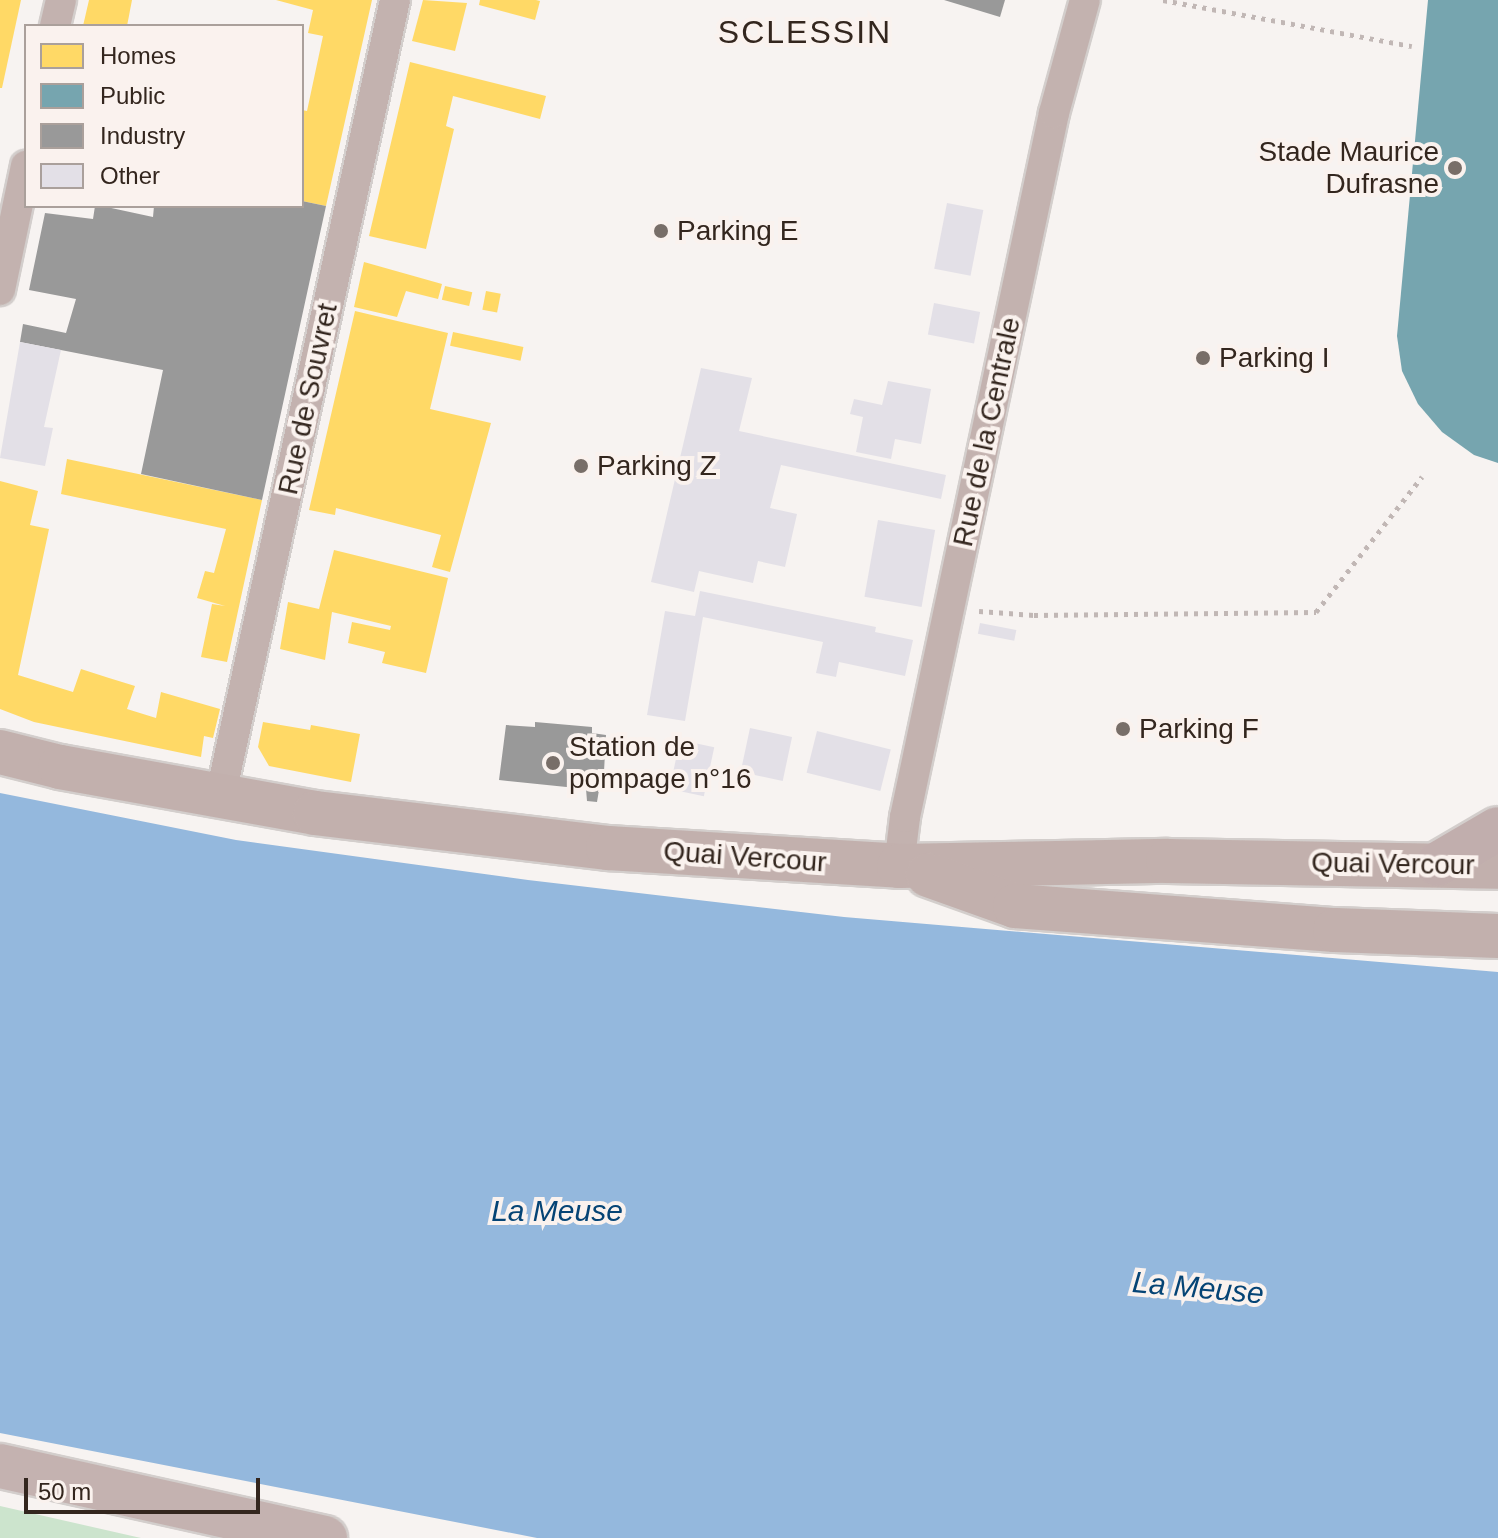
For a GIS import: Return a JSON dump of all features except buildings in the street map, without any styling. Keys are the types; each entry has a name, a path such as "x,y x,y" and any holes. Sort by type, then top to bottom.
{"highway":[{"path":"1438,864 1498,829"}],"main road":[{"name":"Quai Vercour","path":"0,752 220,798 414,827 608,848 899,866 1168,861 1498,867"},
{"path":"899,866 1015,906 1335,930 1498,936"},
{"path":"0,1466 325,1538"}],"street":[{"path":"55,24 61,0"},
{"name":"Rue de Souvret","path":"220,798 395,0"},
{"name":"Rue de la Centrale","path":"899,866 905,817 1054,113 1085,0"},
{"path":"0,290 24,176"}],"path":[{"path":"1163,0 1412,46"},
{"path":"950,609 1034,615 1316,612 1422,477"}],"green space":[{"path":"0,1506 141,1538 0,1538"}],"water":[{"name":"La Meuse","path":"0,793 236,840 528,880 844,917 1498,972 1498,1538 537,1538 0,1433"}],"place":[{"name":"Stade Maurice Dufrasne","path":"1455,168"},
{"name":"Parking E","path":"661,231"},
{"name":"Parking I","path":"1203,358"},
{"name":"Parking Z","path":"581,466"},
{"name":"Parking F","path":"1123,729"},
{"name":"Station de pompage n°16","path":"553,763"}],"district":[{"name":"SCLESSIN","path":"805,32"}]}
